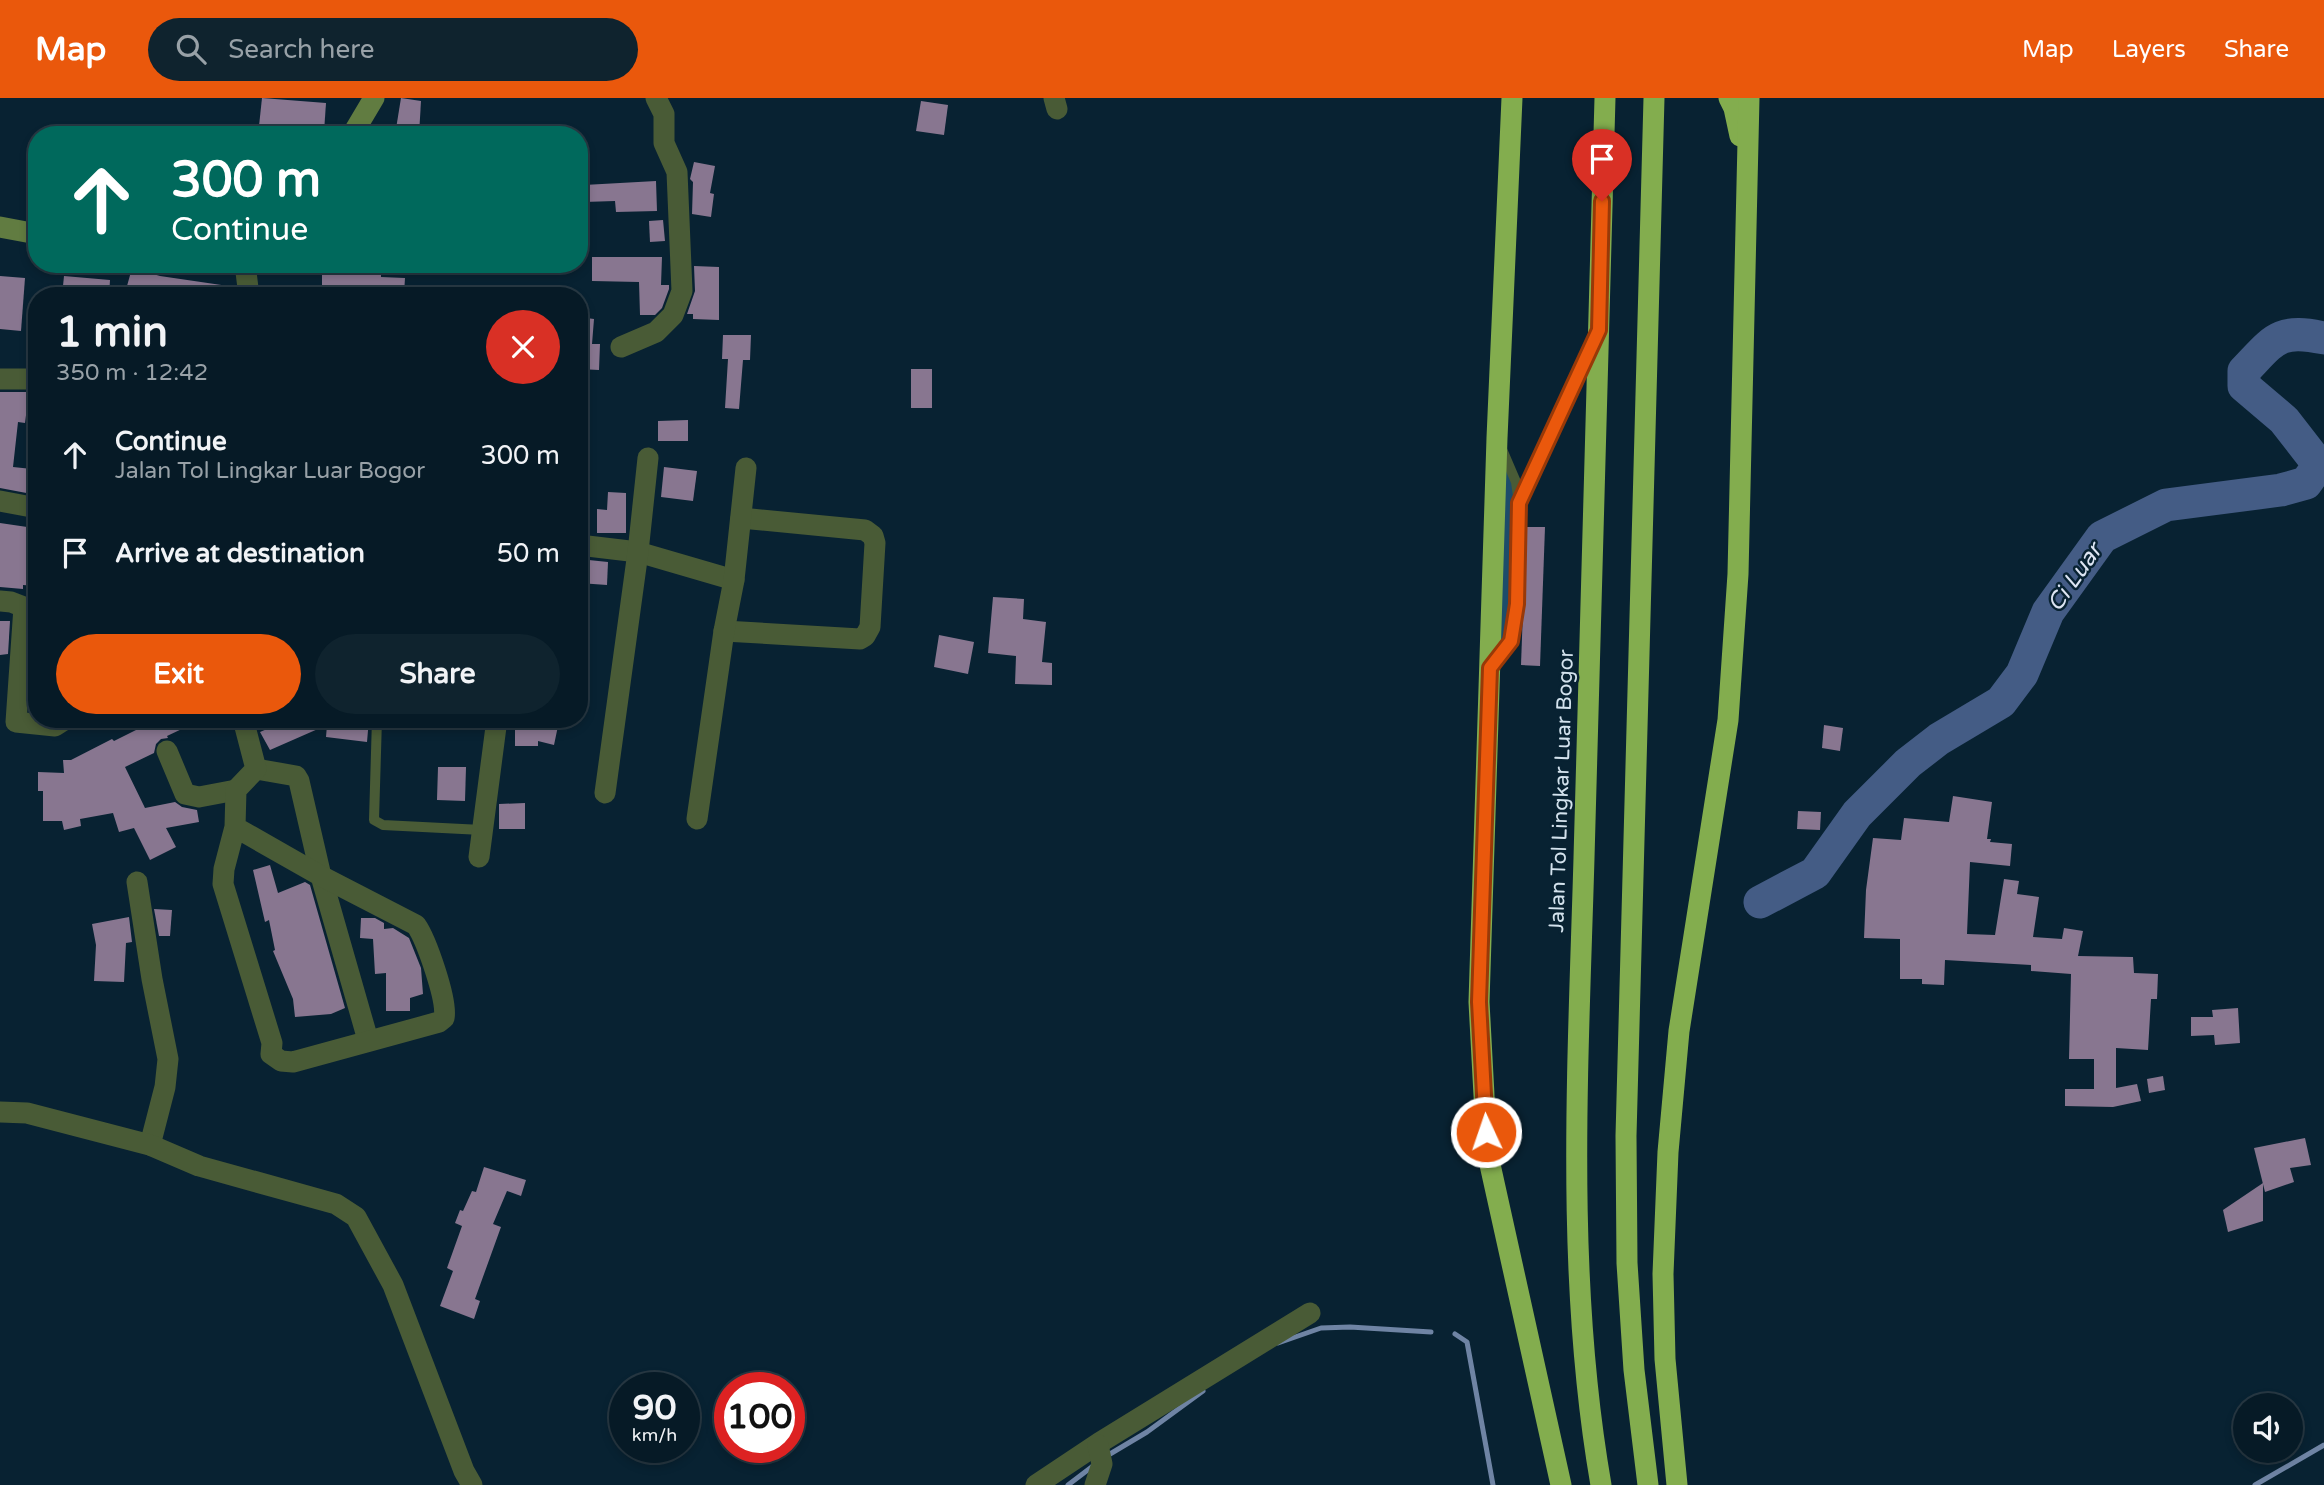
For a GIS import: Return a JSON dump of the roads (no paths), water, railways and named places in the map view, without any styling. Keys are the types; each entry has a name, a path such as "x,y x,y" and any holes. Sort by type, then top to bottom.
{"highway":[{"path":"1512,98 1497,438 1479,1002 1488,1151 1561,1485"},
{"path":"1511,157 1517,118 1525,98"},
{"name":"Jalan Tol Lingkar Luar Bogor","path":"1601,1485 1592,1434 1584,1358 1577,1254 1578,1070 1605,98"},
{"path":"1648,1485 1634,1370 1627,1263 1626,1136 1654,98"},
{"path":"1729,98 1734,108 1747,164"},
{"path":"1678,1485 1665,1359 1663,1274 1668,1152 1679,1031 1728,720 1738,573 1749,98"}],"street":[{"path":"357,126 374,98"},
{"path":"621,347 656,332 673,314 682,291 677,172 663,143 664,114 656,98"},
{"path":"0,227 28,232"},
{"path":"0,379 28,379"},
{"path":"605,793 648,458"},
{"path":"697,819 723,631 734,580 746,468"},
{"path":"0,501 28,506"},
{"path":"723,631 860,639 870,628 875,543 870,533 865,530 741,518"},
{"path":"588,546 638,552 734,580"},
{"path":"0,601 24,607 16,722 28,723"},
{"path":"245,728 256,769"},
{"path":"479,857 496,728"},
{"path":"167,751 181,790 190,796 217,794 256,769 297,778 321,876 368,1040"},
{"path":"217,794 235,827 321,876 416,925 424,936 444,1004 444,1017 439,1022 293,1062 271,1054 272,1043 223,884 224,869 235,827"},
{"path":"137,882 168,1059 165,1087 149,1145"},
{"path":"0,1112 27,1113 149,1145 199,1166 336,1204 356,1217 393,1285 464,1471 472,1485"},
{"path":"1036,1485 1310,1313"},
{"path":"1095,1485 1102,1464 1097,1445"}],"lane":[{"path":"1519,503 1599,330"},
{"path":"1490,668 1511,641 1517,604 1519,503 1516,482 1497,438"},
{"path":"377,728 374,820 383,825 482,830"}],"waterway":[{"name":"Ci Luar","path":"1760,902 1815,873 1857,814 1908,763 1939,739 2001,702 2022,674 2048,612 2102,537 2166,505 2281,490 2306,483 2319,465 2284,420 2244,386 2244,371 2278,339 2296,335 2324,338"},
{"path":"1278,1343 1321,1328 1431,1332"},
{"path":"1455,1334 1467,1342 1493,1485"},
{"path":"1110,1454 1147,1432 1203,1391"},
{"path":"2255,1485 2324,1445"},
{"path":"1068,1485 1093,1466"}]}
